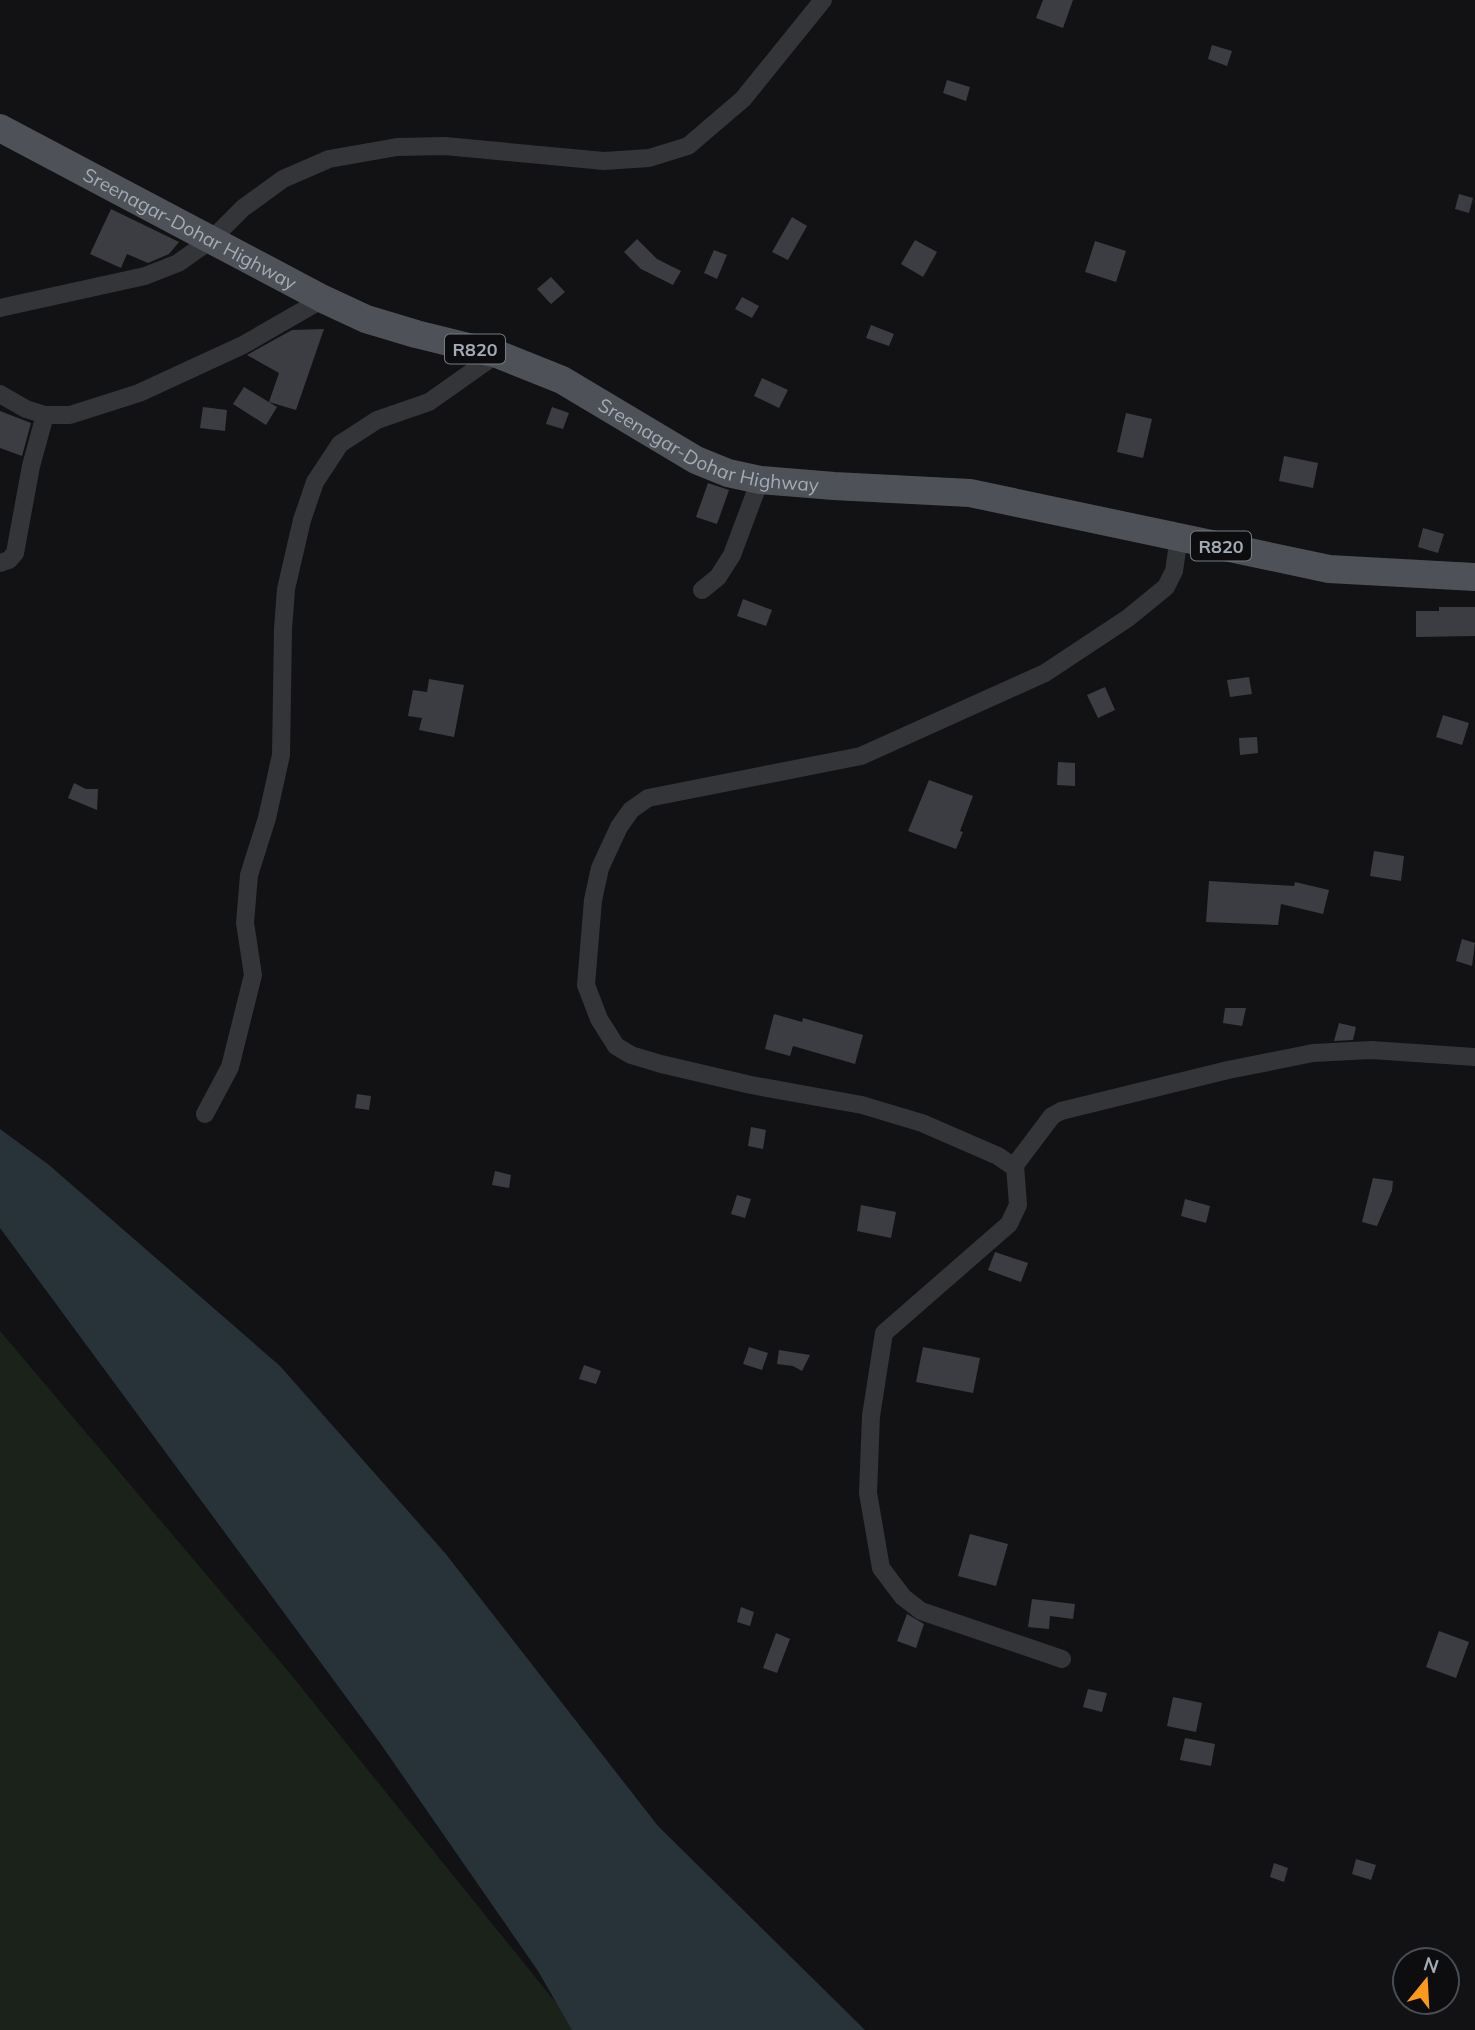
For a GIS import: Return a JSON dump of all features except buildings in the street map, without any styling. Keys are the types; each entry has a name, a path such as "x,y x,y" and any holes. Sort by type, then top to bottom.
{"main road":[{"name":"Sreenagar-Dohar Highway","path":"0,128 323,299 366,319 497,354 562,380 696,460 729,473 760,480 970,493 1329,569 1475,577"}],"street":[{"path":"0,308 145,276 178,263 211,240 243,208 283,179 329,159 397,147 445,146 604,162 649,158 688,146 743,99 823,0"},
{"path":"0,394 26,409 45,415 71,415 139,393 243,345 323,299"},
{"path":"205,1114 230,1067 253,975 245,923 249,875 267,818 281,755 286,589 302,520 315,482 340,444 377,420 429,402 497,354"},
{"path":"0,563 9,560 15,553 31,466 45,415"},
{"path":"702,590 718,577 732,555 760,480"},
{"path":"1014,1167 998,1157 922,1123 862,1105 751,1085 661,1064 631,1055 616,1046 599,1020 586,985 593,900 600,868 619,827 631,810 648,798 861,756 1045,673 1129,618 1166,587 1174,571 1180,537"},
{"path":"1062,1660 921,1611 902,1597 881,1568 868,1493 871,1416 883,1335 1009,1224 1018,1205 1014,1167 1052,1116 1061,1111 1228,1070 1313,1053 1347,1050 1475,1057"}],"shaded area":[{"path":"0,1129 49,1165 280,1366 445,1553 658,1826 865,2030 572,2030 538,1971 380,1743 0,1228"},
{"path":"0,1331 288,1671 578,2030 0,2030"}]}
